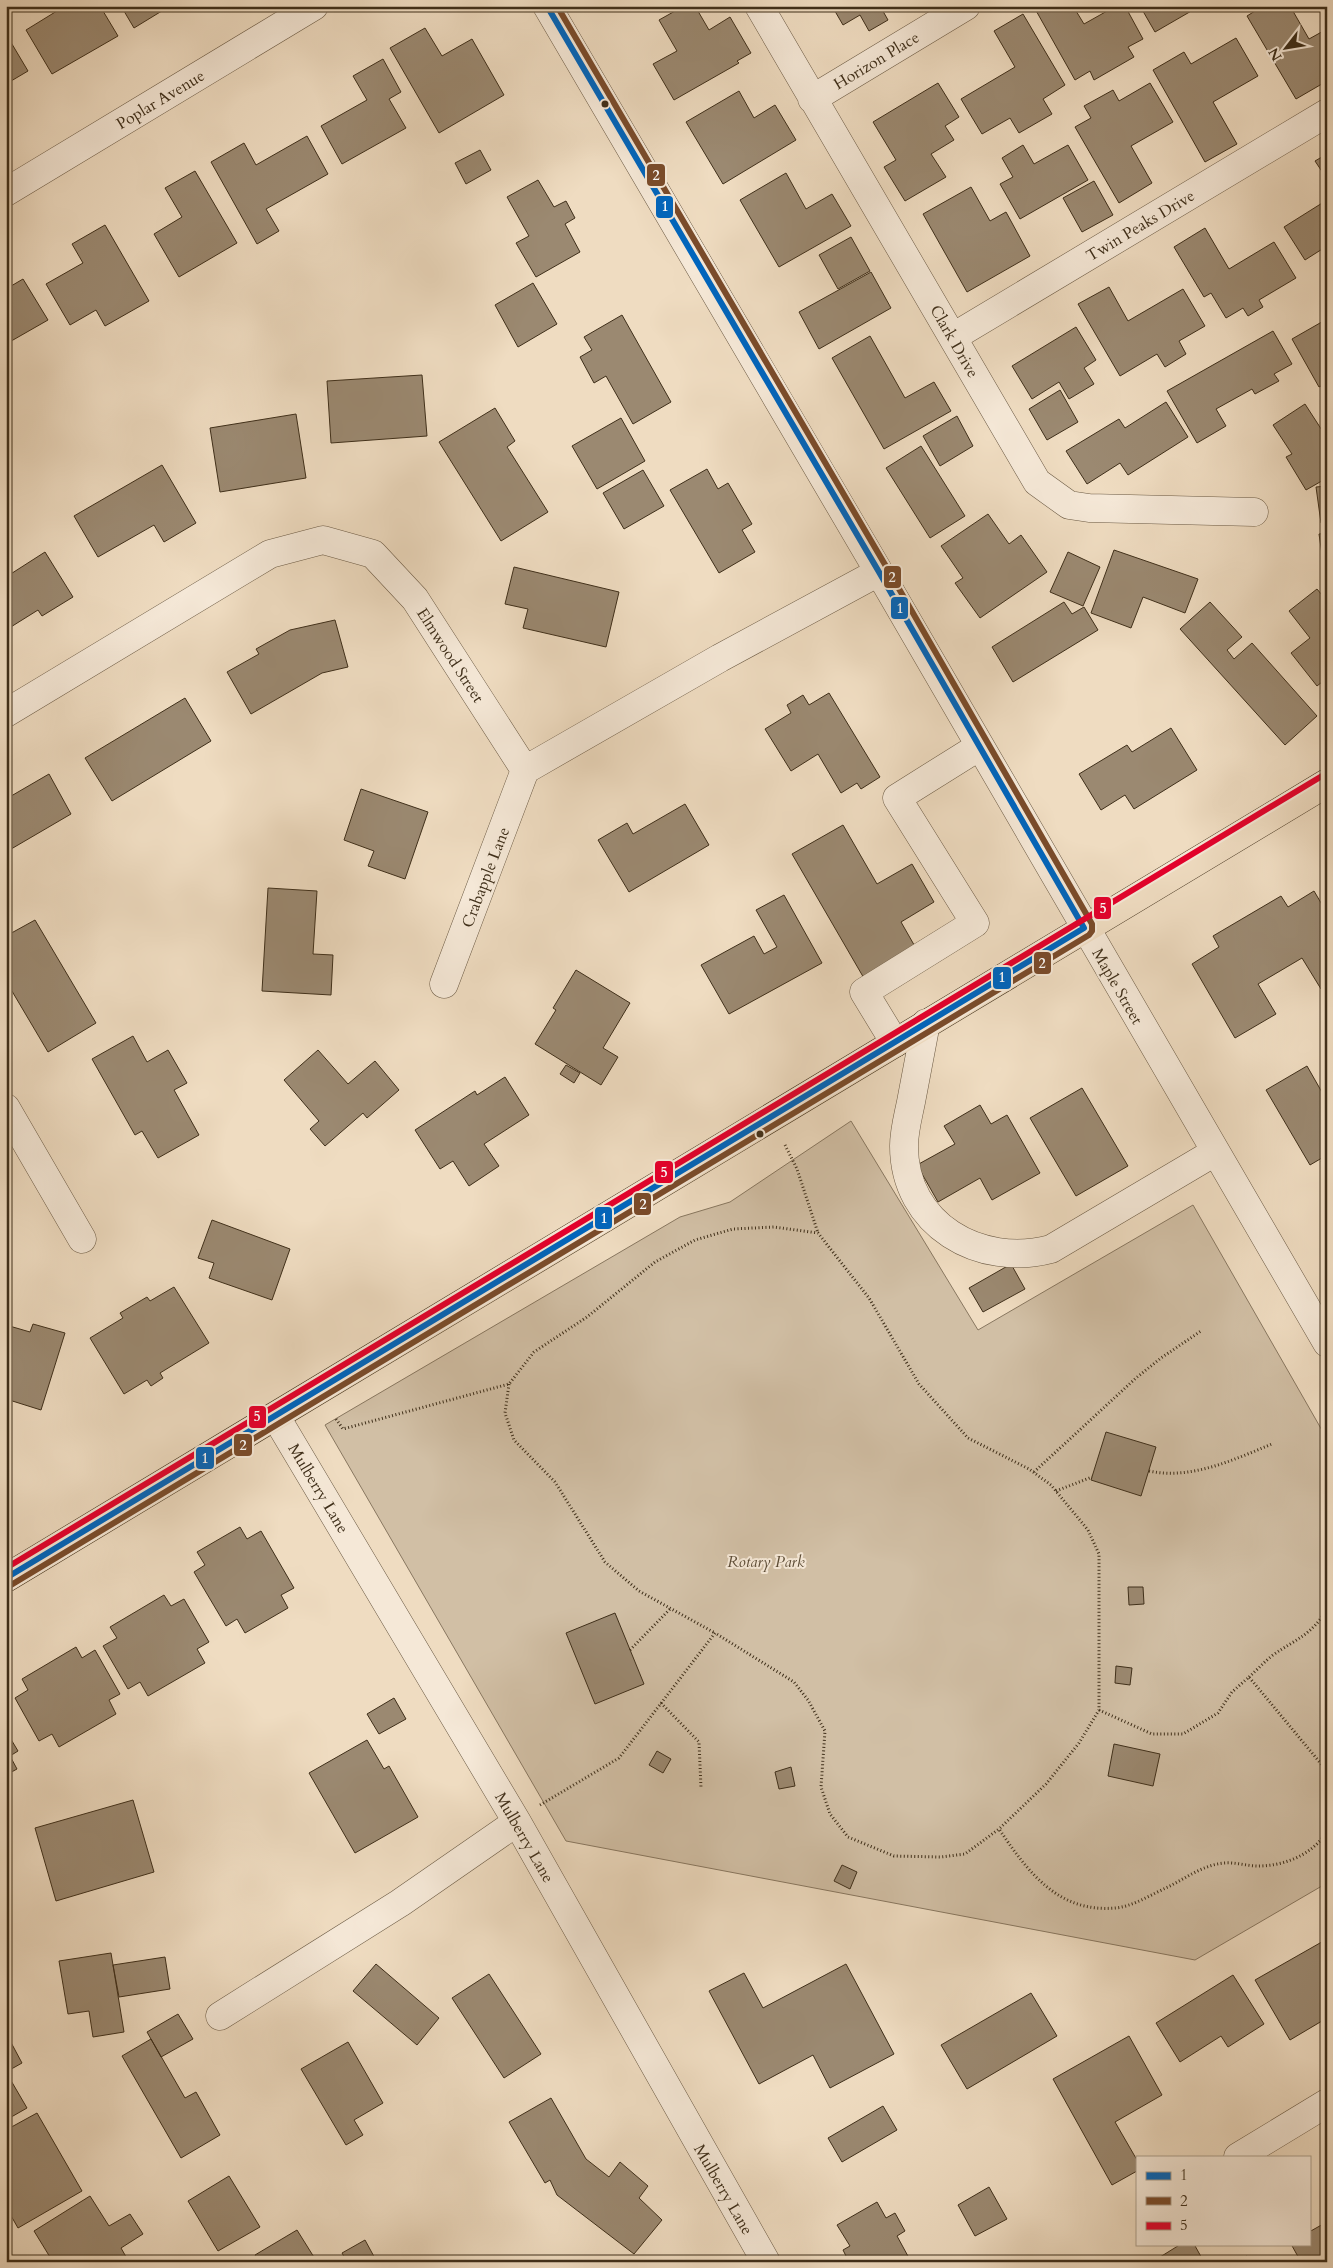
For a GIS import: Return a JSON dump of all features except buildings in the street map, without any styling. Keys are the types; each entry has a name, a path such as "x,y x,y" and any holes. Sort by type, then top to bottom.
{"main road":[{"path":"6,1578 1327,783"}],"street":[{"name":"Poplar Avenue","path":"6,192 314,6"},
{"name":"Maple Street","path":"547,6 879,572 1084,928 1327,1343"},
{"name":"Clark Drive","path":"759,6 1037,482 1069,504 1089,508 1254,512"},
{"name":"Horizon Place","path":"812,98 966,6"},
{"name":"Twin Peaks Drive","path":"953,337 1327,113"},
{"name":"Elmwood Street","path":"6,713 270,554 323,540 373,554 415,599 525,770"},
{"path":"525,770 720,658 879,572"},
{"path":"895,1043 864,992 975,923 897,798 980,746"},
{"name":"Crabapple Lane","path":"444,984 525,770"},
{"path":"926,1024 905,1127 904,1148 907,1170 914,1191 925,1209 939,1226 955,1238 973,1247 992,1253 1012,1255 1032,1255 1051,1250 1215,1152"},
{"path":"6,1108 82,1239"},
{"name":"Mulberry Lane","path":"276,1416 517,1822 766,2262"},
{"path":"220,2016 400,1903 517,1822"},
{"path":"1240,2156 1327,2103"}],"path":[{"path":"771,1118 797,1169 818,1232 869,1298 919,1384 968,1438 1034,1472 1056,1491 1088,1530 1100,1554 1099,1710 1079,1743 1046,1784 999,1830 965,1854 941,1857 894,1856 848,1837 830,1814 821,1787 825,1731 808,1700 794,1682 715,1633 639,1591 605,1562 555,1482 514,1440 505,1413 509,1384 534,1352 587,1317 655,1262 695,1240 733,1229 774,1227 818,1232"},
{"path":"1034,1472 1136,1378 1161,1358 1201,1331"},
{"path":"336,1419 343,1429 509,1384"},
{"path":"1149,1471 1166,1475 1217,1466 1272,1444"},
{"path":"1056,1491 1092,1477"},
{"path":"630,1650 671,1608"},
{"path":"1099,1710 1152,1734 1183,1734 1218,1713 1232,1692 1272,1656 1304,1637 1322,1618 1327,1608"},
{"path":"517,1822 550,1798 619,1758 715,1633"},
{"path":"1249,1677 1327,1771"},
{"path":"661,1703 699,1742 701,1788"},
{"path":"999,1830 1020,1859 1048,1890 1080,1906 1116,1908 1146,1898 1194,1872 1223,1863 1259,1866 1292,1861 1322,1840 1327,1832"}],"green space":[{"name":"Rotary Park","path":"851,1121 978,1330 1193,1205 1327,1439 1327,1883 1195,1960 566,1841 325,1425 680,1217 730,1202"}],"transit line":[{"name":"1","path":"6,1578 1084,928 879,572 547,6"},
{"name":"2","path":"11,1585 1089,935 1092,931 1092,924 887,568 557,6"},
{"name":"5","path":"6,1568 1322,776"}]}
